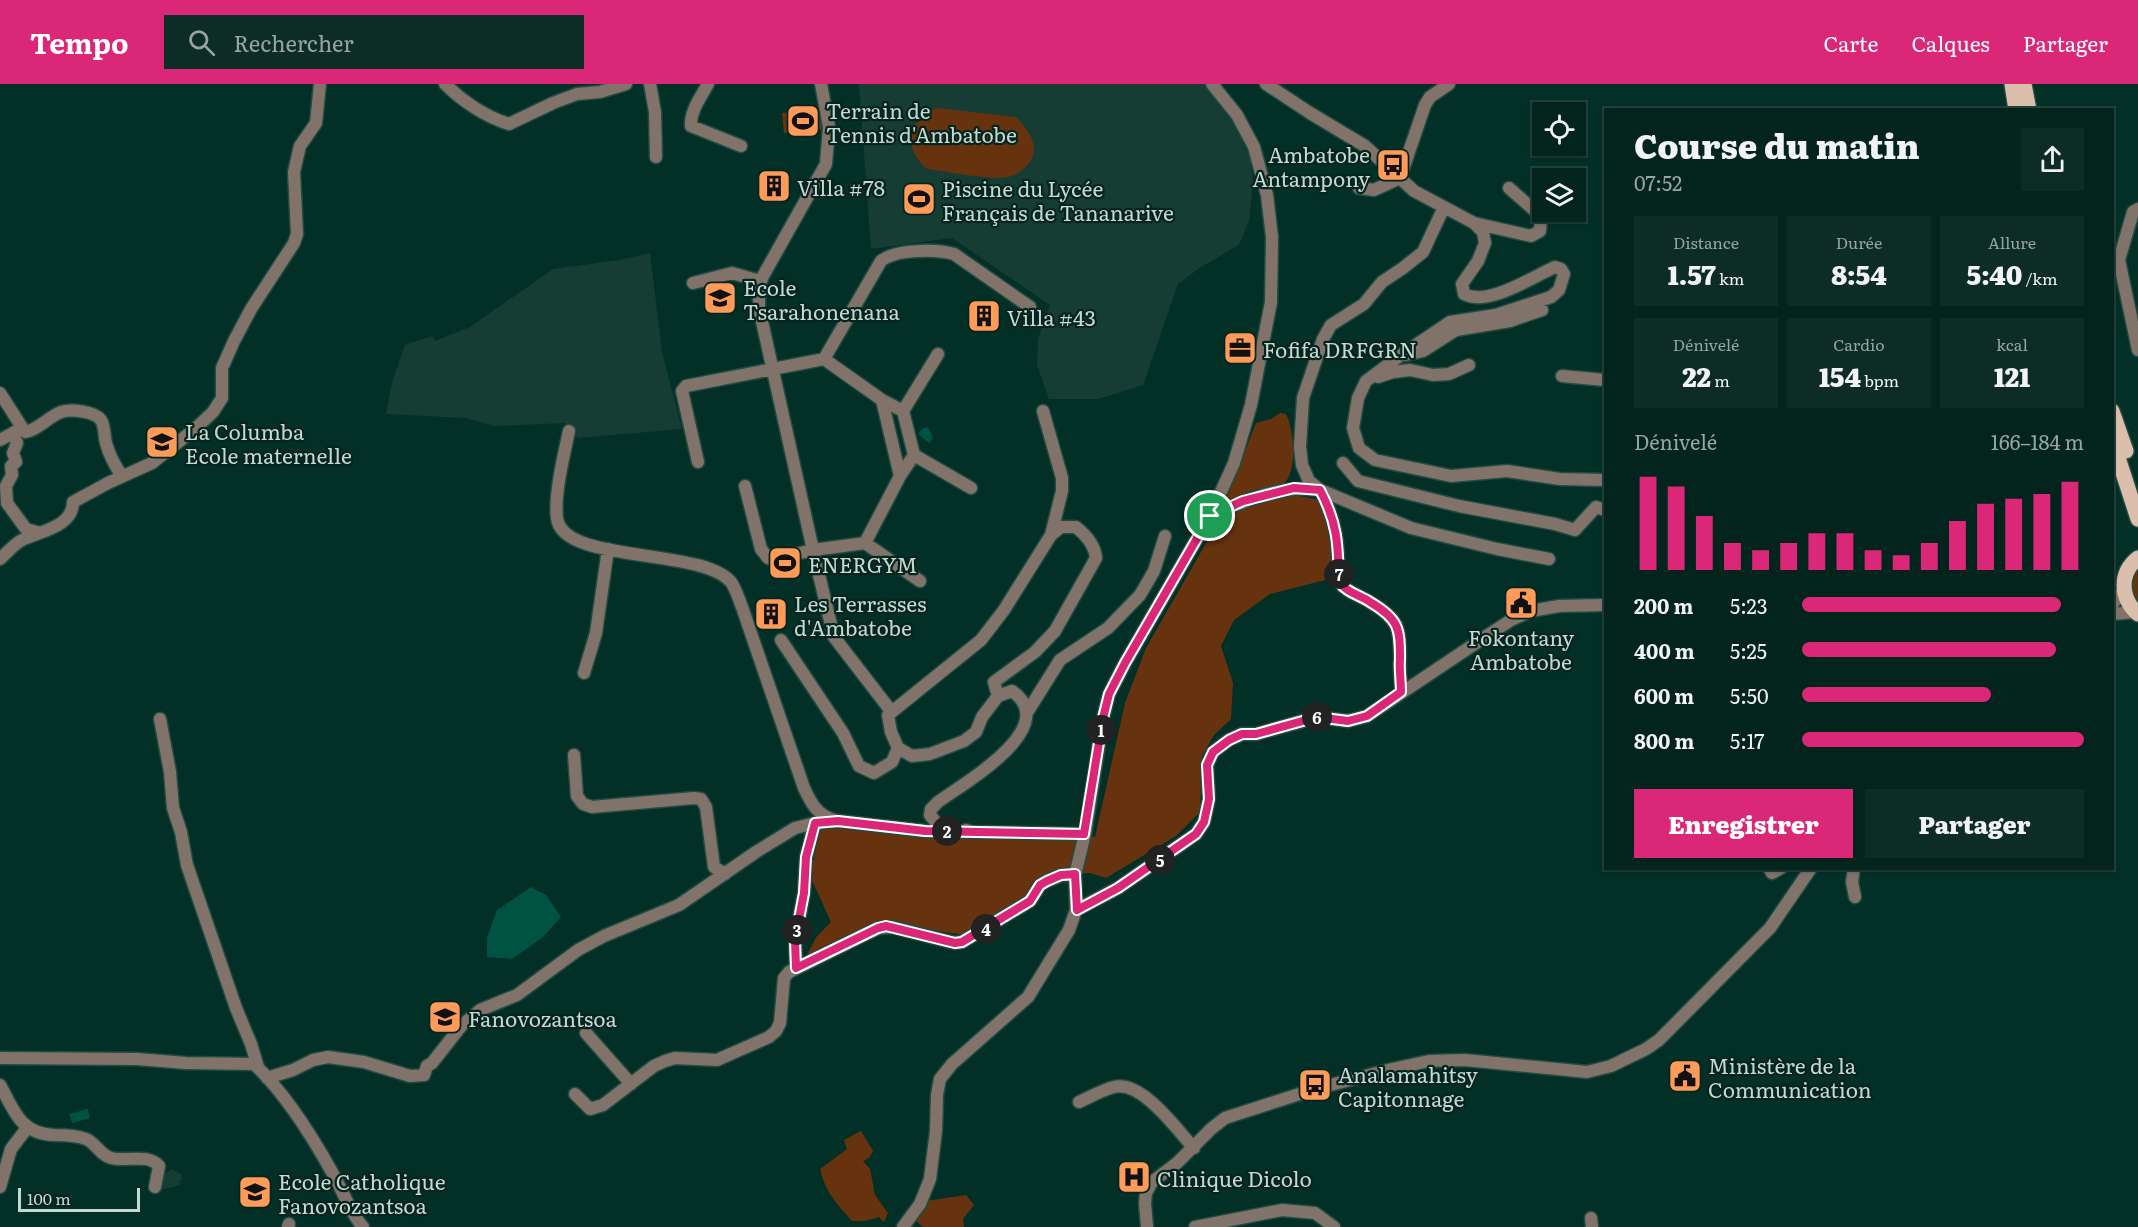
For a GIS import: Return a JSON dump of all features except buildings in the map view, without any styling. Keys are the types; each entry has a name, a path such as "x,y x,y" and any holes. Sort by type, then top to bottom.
{"main road":[{"path":"2012,84 2016,108"},
{"path":"2024,84 2029,108"},
{"path":"2114,417 2138,485"},
{"path":"2114,445 2138,519"},
{"path":"2137,613 2127,602 2124,589 2126,572 2138,558"}],"street":[{"path":"0,559 20,541 67,520 73,509 73,502 122,476 152,464 196,428 219,405 222,398 222,368 234,341 251,309 294,243 297,234 294,172 300,146 316,123 320,84"},
{"path":"445,84 489,116 509,124 578,94 600,92 626,84"},
{"path":"650,84 655,112 656,157"},
{"path":"708,84 697,103 691,126 741,146"},
{"path":"821,84 829,127 826,164 760,281 759,308 834,637 891,711"},
{"path":"903,1227 920,1204 930,1179 940,1079 952,1064 1028,997 1069,930 1077,910 1075,874 1109,694 1210,516 1234,463 1251,405 1271,302 1272,237 1267,195 1254,147 1237,115 1212,84"},
{"path":"1266,84 1365,146 1414,191 1474,223 1531,236 1540,231 1541,222"},
{"path":"1359,188 1374,190 1400,178 1425,105 1430,97 1449,84"},
{"path":"1509,188 1532,208"},
{"path":"1444,207 1423,252 1382,282 1365,304 1331,325 1323,339 1303,398 1300,447 1302,465 1309,481 1320,490 1411,528 1549,559"},
{"path":"2138,209 2133,212 2119,260 2138,350"},
{"path":"1474,223 1483,232 1485,243 1478,261 1464,279 1462,284 1464,294 1473,298 1494,296 1555,267 1564,274 1559,290 1540,302 1496,315 1450,322 1366,381 1358,398 1353,428 1359,448 1375,460 1451,476 1507,471 1560,479 1604,480"},
{"path":"824,359 881,261 897,254 939,251 954,254 1030,308"},
{"path":"693,283 732,273 760,281"},
{"path":"1401,355 1423,351 1456,330 1510,321 1542,310"},
{"path":"938,354 903,411 914,455 971,488"},
{"path":"698,462 683,389 688,386 824,359 882,400 903,411"},
{"path":"1366,381 1393,372 1410,370 1432,375 1449,374 1469,365"},
{"path":"1562,376 1604,380"},
{"path":"0,393 17,431 17,443 13,453 16,462 11,466 12,475 6,486 8,503 26,529 40,533"},
{"path":"882,400 900,476"},
{"path":"0,440 17,431 28,432 56,414 74,410 96,417 102,422 106,444 122,476"},
{"path":"1028,711 1022,699 1012,691 998,696 982,717 976,732 964,741 930,754 912,756 898,748 888,720 891,711 981,640 1004,610 1051,534 1062,491 1062,478 1044,411"},
{"path":"569,431 561,467 557,518 561,530 581,543 689,564 716,572 731,583 742,608 804,788 816,811 824,817 838,821 925,831 1084,834"},
{"path":"865,543 900,476 914,455"},
{"path":"1343,464 1358,482 1575,530 1596,507 1604,510"},
{"path":"746,486 761,549 765,555 774,559 813,550 865,543 920,580"},
{"path":"1210,516 1243,501 1294,488 1320,490"},
{"path":"1320,490 1334,520 1339,555 1339,582 1348,591 1370,602 1391,617 1398,629 1401,640 1401,692"},
{"path":"998,696 994,682 1035,652 1055,631 1096,558 1095,549 1090,541 1076,527 1061,527 1051,534"},
{"path":"972,832 948,824 938,825 930,814 931,809 1011,747 1022,729 1028,711 1060,660 1116,622 1140,595 1154,571 1165,536"},
{"path":"584,673 596,633 609,549"},
{"path":"2114,602 2124,589"},
{"path":"1077,910 1118,888 1196,834 1204,822 1209,799 1207,765 1213,752 1229,740 1242,734 1256,734 1317,717 1348,721 1367,716 1511,620 1531,611 1558,606 1604,605"},
{"path":"2114,614 2137,613"},
{"path":"781,640 843,733 859,766 874,774 892,762 898,748"},
{"path":"160,719 170,772 173,808 181,832 187,865 199,905 258,1067"},
{"path":"574,755 577,796 583,804 592,807 701,799 706,807 714,867 724,874"},
{"path":"267,1078 293,1070 313,1060 328,1057 364,1062 410,1076 424,1075 427,1066 432,1063 462,1025 480,1010 517,995 578,950 604,936 679,905 795,828 838,821"},
{"path":"796,968 795,940 804,893 806,857 815,823"},
{"path":"1148,1227 1145,1203 1146,1193 1152,1182 1194,1148 1211,1129 1225,1118 1315,1089 1429,1061 1465,1060 1587,1072 1611,1066 1646,1049 1659,1040 1770,928 1810,870"},
{"path":"1854,870 1852,882 1855,897"},
{"path":"575,1094 590,1109 603,1105 654,1066 665,1061 675,1058 717,1060 769,1037 780,1023 784,978 796,968 878,928 886,926 955,943 962,942 1030,901 1040,885 1061,875 1075,874"},
{"path":"586,1033 631,1084"},
{"path":"0,1058 137,1059 186,1063 242,1062 254,1064 301,1123 328,1164 363,1227"},
{"path":"0,1085 27,1128 50,1135 85,1138 109,1158 155,1161 159,1166 154,1187"},
{"path":"1079,1102 1116,1086 1136,1089 1194,1148"},
{"path":"0,1187 11,1149 27,1128"},
{"path":"1195,1227 1282,1210 1315,1213 1334,1227"}],"shaded area":[{"path":"859,84 1206,84 1221,100 1250,156 1253,181 1249,221 1239,245 1201,267 1178,284 1143,385 1098,399 1049,399 1037,365 1038,339 1050,305 952,238 871,249"},
{"name":"Terrain de Tennis d'Ambatobe","path":"823,108 824,129 784,133 782,113"},
{"path":"936,108 1016,117 1033,141 1032,158 1021,171 1003,178 927,169 914,152 911,135 919,120"},
{"name":"Piscine du Lycée Français de Tananarive","path":"904,189 936,192 935,208 903,206"},
{"path":"650,253 662,352 682,429 578,438 565,423 494,426 466,418 386,414 392,382 405,345 432,336 435,341 470,327 553,269 619,260"},
{"path":"1280,413 1286,414 1293,440 1293,461 1288,479 1281,485 1260,488 1225,502 1256,423 1271,419"},
{"path":"928,427 933,438 929,443 918,434 922,429"},
{"path":"1290,494 1319,500 1332,533 1333,578 1270,594 1234,620 1221,646 1233,683 1231,719 1214,735 1202,756 1200,812 1176,836 1106,878 1090,873 1054,875 1010,909 964,935 883,922 803,962 817,936 831,922 810,876 821,825 1095,837 1125,703 1146,648 1218,522 1248,506"},
{"path":"2138,567 2138,604 2131,585"},
{"path":"531,887 546,895 561,917 542,938 512,959 487,957 487,938 497,910"},
{"path":"88,1109 90,1118 72,1123 69,1114"},
{"path":"861,1131 873,1151 869,1158 863,1161 870,1169 875,1195 888,1213 884,1222 879,1217 865,1221 852,1221 836,1203 822,1178 820,1169 847,1149 844,1140"},
{"path":"171,1169 181,1174 180,1185 160,1188 163,1171 167,1173"},
{"path":"966,1195 974,1205 963,1219 964,1227 923,1227 915,1220 926,1201"}],"place":[{"name":"Terrain de Tennis d'Ambatobe","path":"803,121"},
{"name":"Ambatobe Antampony","path":"1393,165"},
{"name":"Villa #78","path":"774,186"},
{"name":"Piscine du Lycée Français de Tananarive","path":"919,199"},
{"name":"Ecole Tsarahonenana","path":"720,298"},
{"name":"Villa #43","path":"984,316"},
{"name":"Fofifa DRFGRN","path":"1240,348"},
{"name":"La Columba Ecole maternelle","path":"162,442"},
{"name":"ENERGYM","path":"785,563"},
{"name":"Fokontany Ambatobe","path":"1521,603"},
{"name":"Les Terrasses d'Ambatobe","path":"771,614"},
{"name":"Fanovozantsoa","path":"445,1017"},
{"name":"Ministère de la Communication","path":"1685,1076"},
{"name":"Analamahitsy Capitonnage","path":"1315,1085"},
{"name":"Clinique Dicolo","path":"1134,1177"},
{"name":"Ecole Catholique Fanovozantsoa","path":"255,1192"}],"route":[{"path":"1294,488 1320,490 1334,520 1339,555 1339,582 1342,587 1370,602 1391,617 1398,629 1401,640 1401,692 1367,716 1348,721 1317,717 1256,734 1242,734 1229,740 1213,752 1207,765 1209,799 1204,822 1196,834 1118,888 1077,910 1075,874 1054,876 1040,885 1030,901 962,942 955,943 886,926 796,968 795,940 804,893 806,857 815,823 838,821 925,831 1084,834 1109,694 1210,516 1243,501 1278,491 1294,488"}]}
